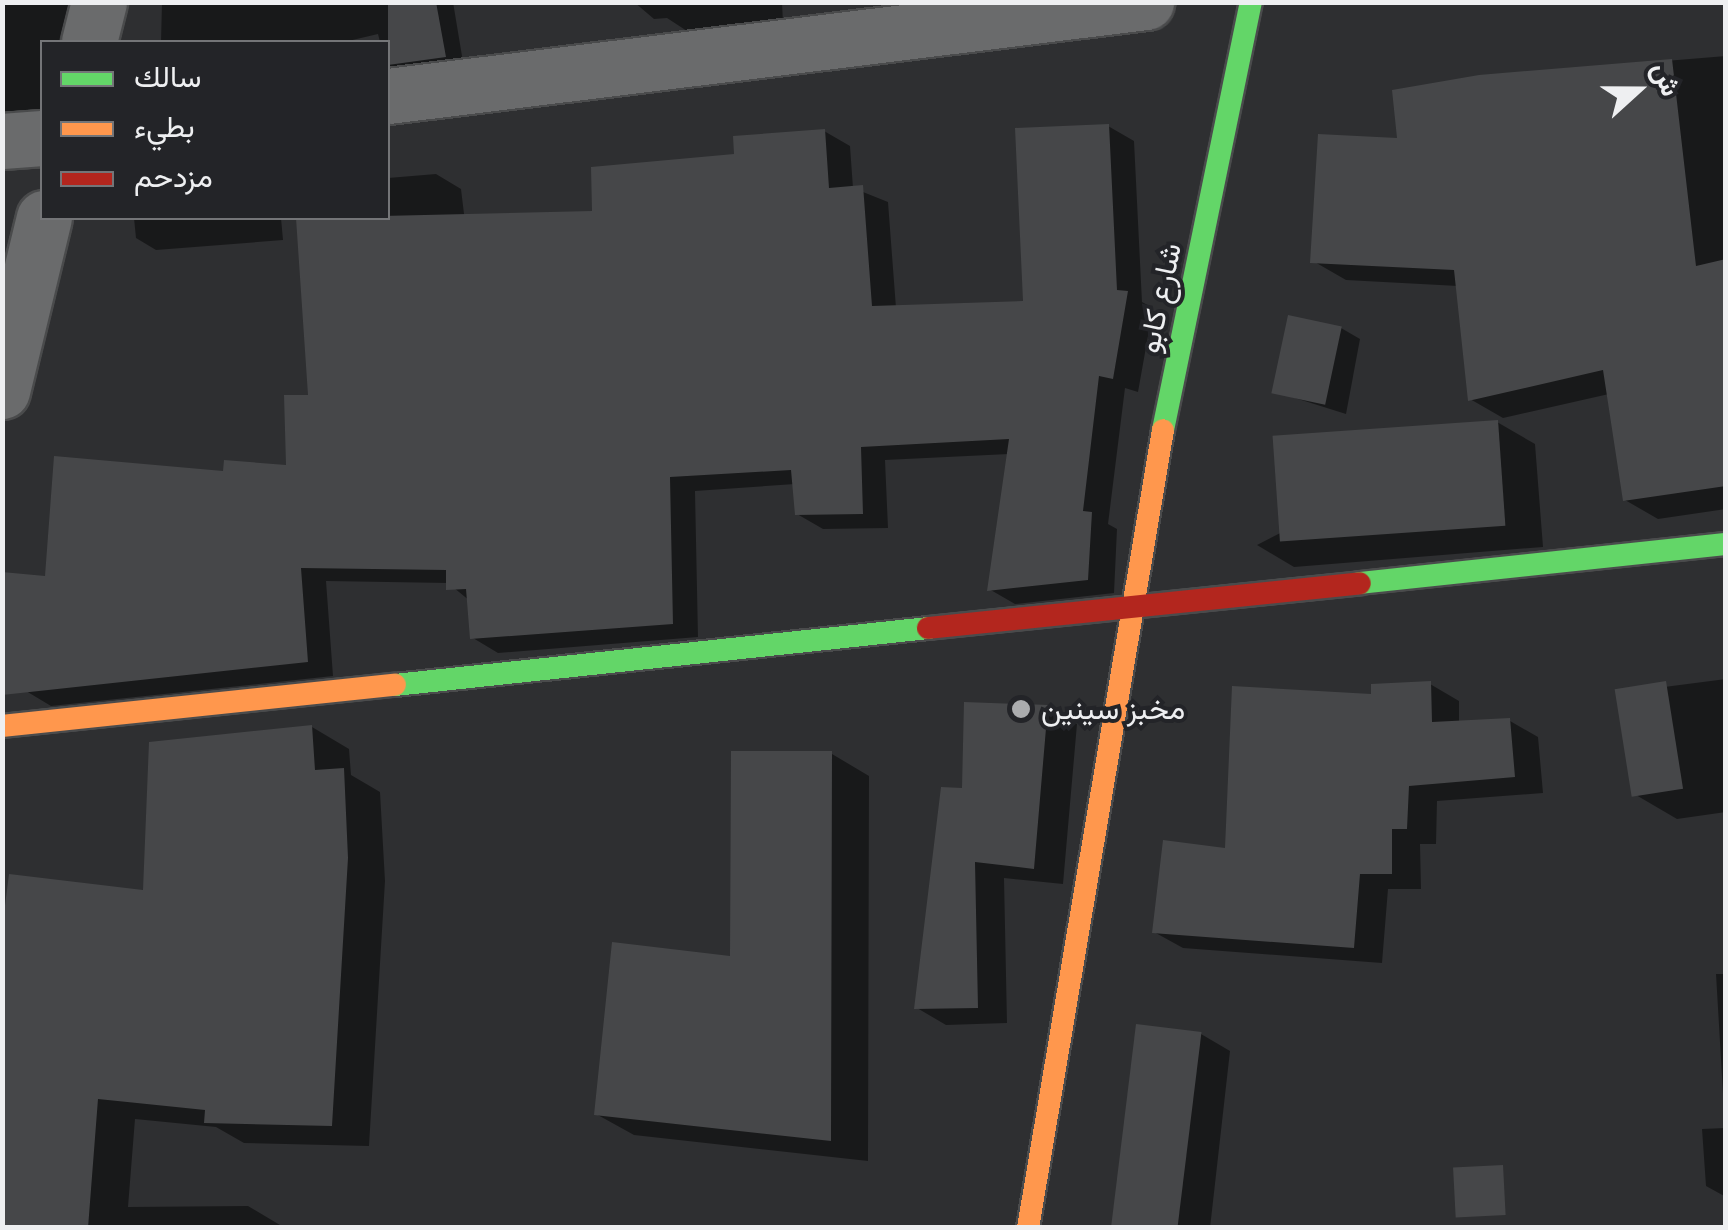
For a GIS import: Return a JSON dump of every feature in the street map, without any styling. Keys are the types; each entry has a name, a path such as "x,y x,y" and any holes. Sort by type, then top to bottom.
{"street":[{"path":"90,40 99,2"},
{"path":"390,96 1146,2"},
{"name":"شارع كابو","path":"1028,1228 1131,607 1252,2"},
{"path":"2,141 40,138"},
{"path":"2,391 44,220"},
{"path":"2,726 1726,544"}],"building":[{"path":"388,2 436,2 446,57 390,65"},
{"path":"1672,59 1696,266 1726,259 1726,486 1623,501 1603,370 1468,401 1454,270 1310,263 1318,134 1397,138 1392,90 1479,75"},
{"path":"1109,124 1117,290 1128,291 1113,379 1099,376 1083,511 1092,512 1088,580 987,591 1009,439 861,447 863,514 795,515 791,470 670,477 673,624 470,639 466,589 446,590 446,570 301,568 308,662 2,695 2,572 45,576 54,456 223,471 224,460 286,465 284,395 308,395 296,220 592,211 591,167 734,154 733,136 825,129 829,188 863,185 872,306 1023,301 1015,128"},
{"path":"1288,315 1342,326 1325,405 1271,393"},
{"path":"1498,420 1505,526 1280,542 1273,436"},
{"path":"1431,681 1432,722 1510,718 1515,777 1409,786 1407,829 1392,829 1392,874 1360,874 1354,948 1152,933 1163,840 1225,848 1232,686 1371,694 1371,684"},
{"path":"1666,681 1683,789 1632,797 1615,689"},
{"path":"964,702 1048,705 1034,869 975,862 978,1008 914,1009 941,787 962,788"},
{"path":"312,725 315,770 344,768 348,858 332,1126 204,1123 205,1110 98,1099 88,1228 2,1228 2,929 9,874 143,890 149,742"},
{"path":"731,751 832,751 831,1141 594,1115 612,942 730,956"},
{"path":"1136,1024 1202,1032 1177,1228 1111,1227"},
{"path":"1503,1165 1506,1215 1456,1218 1453,1168"}],"traffic: fast":[{"path":"1163,430 1251,2"},
{"path":"1360,583 1726,544"},
{"path":"395,685 928,628"}],"traffic: slow":[{"path":"1028,1228 1163,430"},
{"path":"2,726 395,685"}],"traffic: jam":[{"path":"928,628 1360,583"}],"place":[{"name":"مخبز سينين","path":"1021,709"}]}
